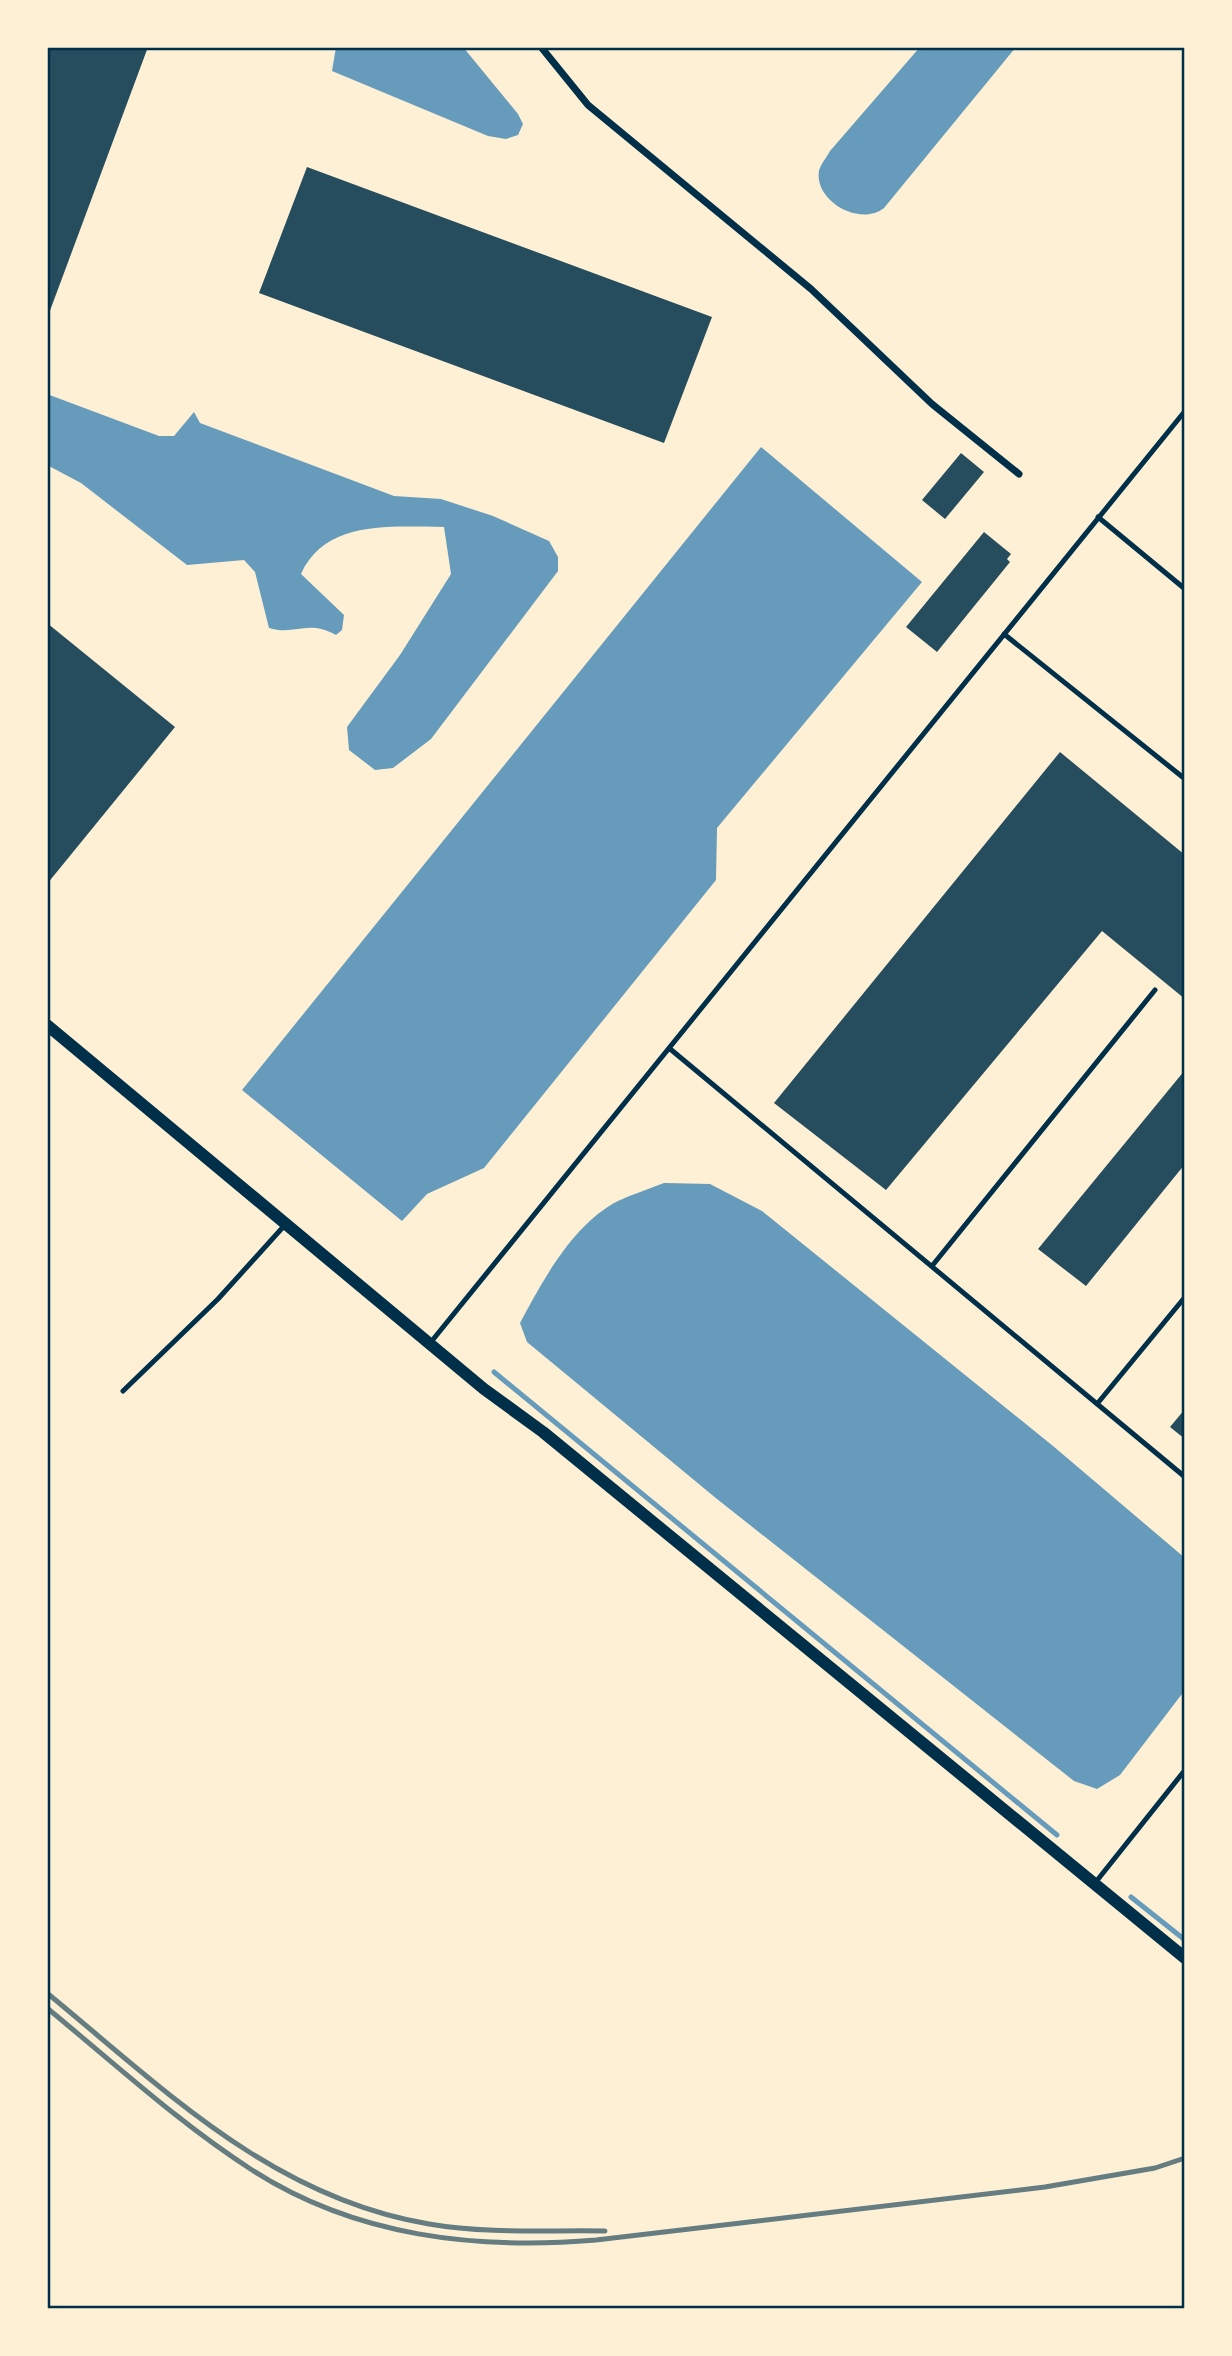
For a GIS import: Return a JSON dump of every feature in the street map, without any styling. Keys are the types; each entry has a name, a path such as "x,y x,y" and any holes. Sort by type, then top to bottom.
{"street":[{"path":"541,47 588,105 811,289 932,404 1019,474"},
{"path":"47,1025 431,1342 484,1389 553,1440 1185,1958"}],"lane":[{"path":"431,1342 1185,411"},
{"path":"1098,517 1185,589"},
{"path":"1004,634 1185,779"},
{"path":"932,1266 1155,990"},
{"path":"669,1048 1185,1478"},
{"path":"123,1391 218,1300 286,1223"},
{"path":"1097,1404 1185,1297"},
{"path":"1095,1883 1185,1770"}],"water":[{"path":"336,47 463,47 518,114 523,124 518,135 506,139 488,136 332,71"},
{"path":"920,47 1016,47 884,208 874,213 852,213 831,201 824,192 819,182 821,166 830,151"},
{"path":"47,394 159,436 174,436 194,412 200,423 394,496 441,499 493,516 549,541 558,557 558,571 431,739 393,768 375,770 349,750 347,727 400,655 451,574 444,527 382,527 344,535 327,543 312,556 301,574 344,615 342,630 336,635 317,628 269,628 255,572 244,560 187,565 81,483 47,465"},
{"path":"761,447 922,582 717,828 716,880 484,1168 427,1194 402,1221 242,1090"},
{"path":"664,1183 710,1184 762,1211 1053,1446 1185,1558 1185,1690 1120,1775 1097,1789 1074,1781 717,1499 527,1342 520,1323 549,1272 573,1238 602,1211 618,1201"}],"building":[{"path":"47,47 148,47 48,316 47,316"},
{"path":"307,167 712,317 664,443 259,293"},
{"path":"961,453 984,472 945,519 922,500"},
{"path":"984,532 1011,554 1007,559 1010,562 937,652 906,627"},
{"path":"47,623 175,727 47,884"},
{"path":"1060,752 1185,855 1185,999 1102,931 886,1190 774,1103"},
{"path":"1185,1070 1185,1164 1086,1286 1038,1249"},
{"path":"1185,1409 1185,1439 1170,1427"}],"waterway":[{"path":"494,1372 1057,1835"},
{"path":"1131,1897 1185,1940"}],"railway":[{"path":"47,1993 179,2102 224,2135 271,2165 320,2191 373,2211 429,2224 495,2230 605,2231"},
{"path":"47,2008 199,2133 252,2170 292,2193 333,2211 375,2224 462,2240 507,2243 596,2240 1045,2187 1155,2168 1185,2158"}]}
